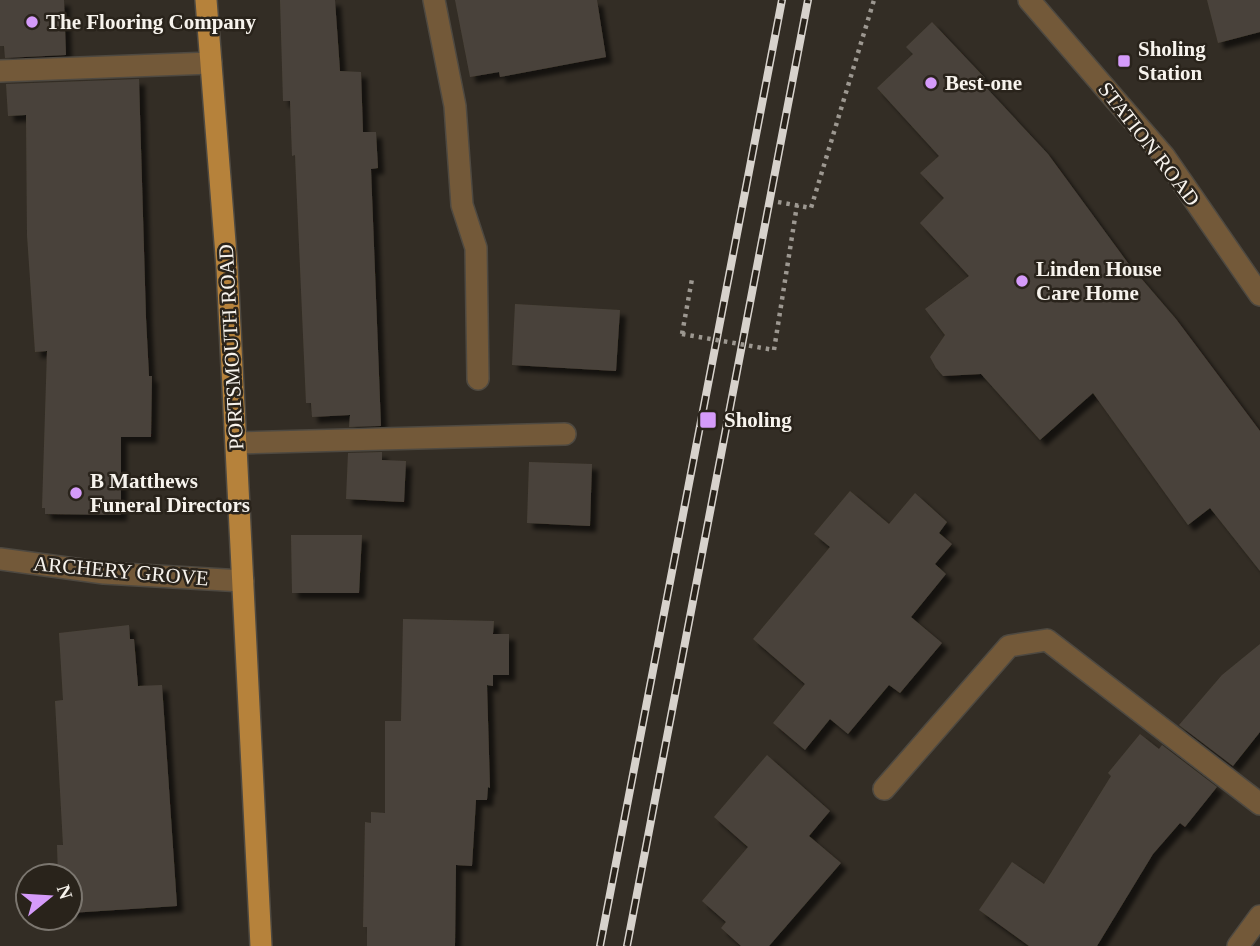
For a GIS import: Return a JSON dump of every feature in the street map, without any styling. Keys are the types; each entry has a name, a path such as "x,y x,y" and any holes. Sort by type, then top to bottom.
{"main road":[{"name":"PORTSMOUTH ROAD","path":"206,0 236,443 261,946"}],"street":[{"path":"434,0 455,106 462,205 475,248 478,379"},
{"name":"STATION ROAD","path":"1029,0 1164,156 1260,295"},
{"path":"0,71 211,63"},
{"path":"236,443 565,434"},
{"name":"ARCHERY GROVE","path":"0,559 104,573 243,581"},
{"path":"884,789 1009,646 1047,640 1260,804"},
{"path":"1238,946 1260,916"}],"path":[{"path":"778,202 811,208 874,0"},
{"path":"692,279 682,334 774,350 797,205"}],"building":[{"name":"The Flooring Company","path":"0,0 64,0 66,55 5,58 4,46 0,46"},
{"path":"280,0 335,0 340,71 361,72 363,132 376,132 378,168 371,169 381,426 349,427 350,415 312,417 311,403 306,403 295,155 292,156 290,101 283,101"},
{"path":"455,0 597,0 606,57 500,77 499,72 470,77"},
{"path":"1207,0 1260,0 1260,32 1218,43"},
{"path":"932,22 985,78 981,82 1048,154 1128,263 1176,319 1260,431 1260,571 1210,508 1188,525 1093,393 1040,440 981,374 943,376 936,368 930,357 945,335 925,309 969,276 920,223 944,198 920,173 939,156 877,88 913,54 906,47"},
{"path":"139,79 146,318 149,376 152,376 151,437 121,437 121,515 45,514 45,508 42,508 47,351 35,352 27,235 26,115 8,116 6,84"},
{"path":"515,304 620,310 616,371 512,365"},
{"path":"382,452 382,460 406,461 404,502 346,499 348,453"},
{"path":"529,462 592,464 590,526 527,523"},
{"path":"850,491 889,524 915,493 947,522 939,533 952,544 935,564 946,574 911,617 942,643 900,693 889,685 848,734 830,719 805,750 773,723 805,684 753,639 830,547 814,534"},
{"path":"291,535 362,535 359,593 292,593"},
{"path":"403,619 494,621 493,634 509,634 509,675 493,675 493,686 487,685 490,788 488,787 487,800 476,800 472,866 456,865 455,946 367,946 367,927 363,927 365,822 371,823 371,812 385,813 385,721 401,721"},
{"path":"129,625 130,639 134,639 138,686 162,685 177,906 84,912 84,862 58,862 57,845 63,845 55,701 63,700 59,633"},
{"path":"1260,644 1260,732 1233,766 1179,725 1222,675"},
{"path":"1140,734 1159,749 1162,745 1217,787 1185,827 1180,823 1153,854 1097,946 1029,946 979,910 1012,862 1044,884 1111,776 1108,773"},
{"path":"767,755 830,811 809,836 841,863 769,946 741,946 721,928 726,922 702,901 748,847 714,817"}],"railway":[{"path":"600,946 782,0"},
{"path":"627,946 808,0"}],"place":[{"name":"The Flooring Company","path":"32,22"},
{"name":"Sholing Station","path":"1124,61"},
{"name":"Best-one","path":"931,83"},
{"name":"Linden House Care Home","path":"1022,281"},
{"name":"Sholing","path":"708,420"},
{"name":"B Matthews Funeral Directors","path":"76,493"}]}
